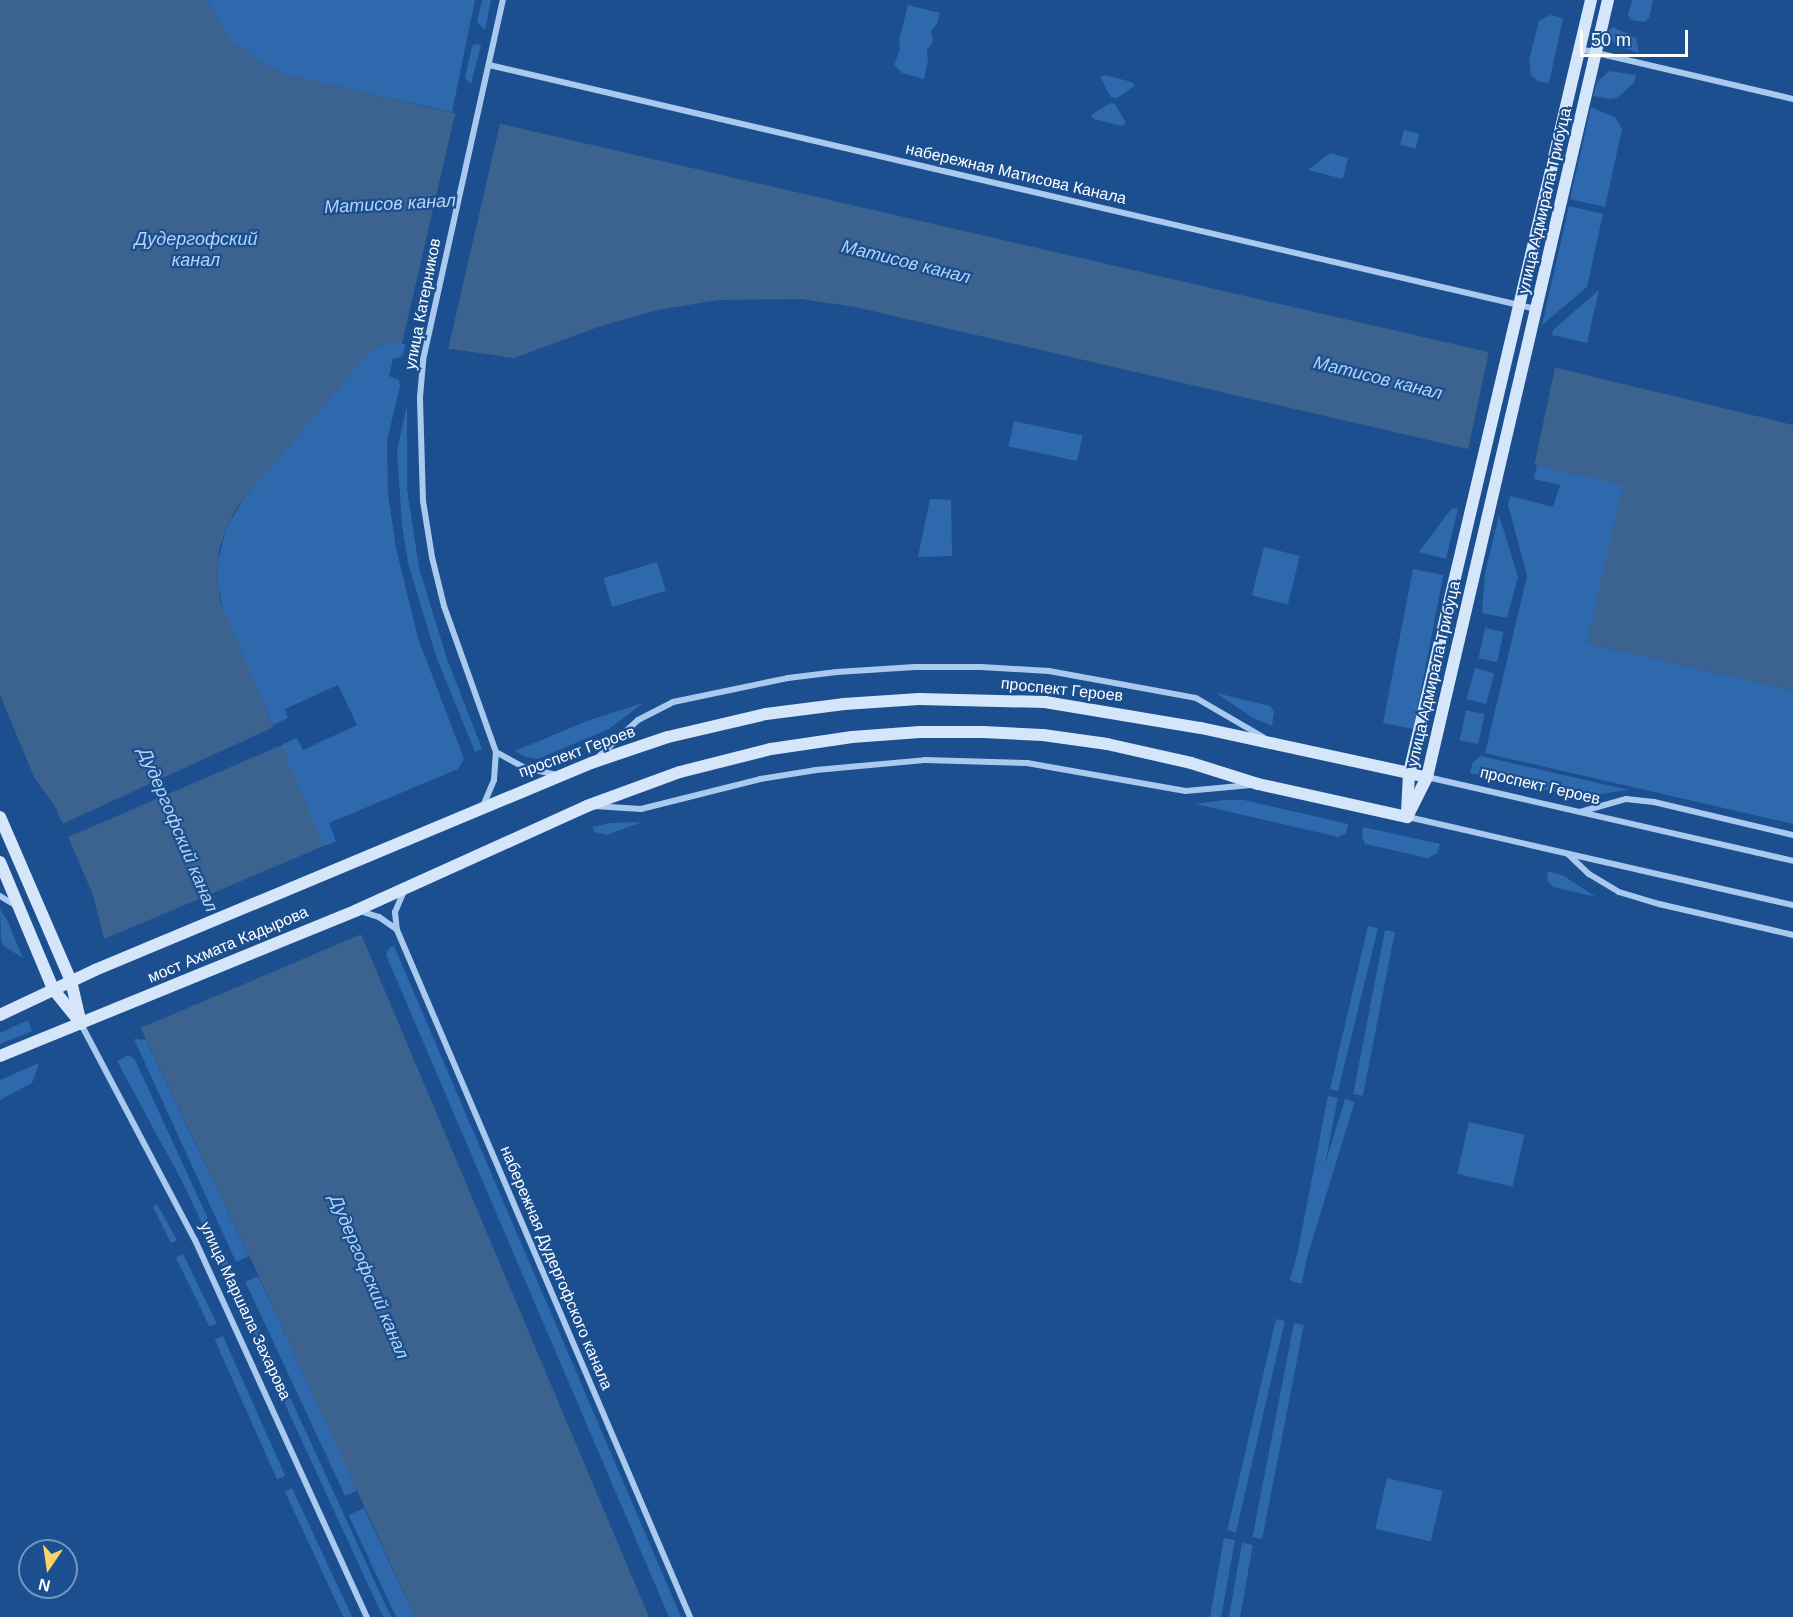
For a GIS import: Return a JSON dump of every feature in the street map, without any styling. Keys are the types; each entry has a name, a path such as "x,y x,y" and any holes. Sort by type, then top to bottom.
{"street":[{"name":"улица Катерников","path":"483,806 494,780 497,766 496,752 444,606 432,557 421,474 420,397 423,360 503,0"},
{"name":"улица Адмирала Трибуца","path":"1407,817 1409,773 1521,306 1591,0"},
{"name":"улица Адмирала Трибуца","path":"1407,817 1427,777 1608,0"},
{"path":"1580,48 1793,99"},
{"name":"набережная Матисова Канала","path":"489,65 1536,309"},
{"path":"591,763 638,720 673,702 788,678 915,667 981,666 1049,671 1196,698 1272,743"},
{"name":"проспект Героев","path":"339,868 483,806 591,763 668,737 766,714 844,704 919,699 1045,702 1112,711 1409,773 1793,861"},
{"path":"357,910 587,806 680,772 771,749 852,737 920,732 1043,735 1107,744 1191,763 1258,784 1793,905"},
{"path":"496,752 525,768 559,776"},
{"path":"587,806 641,809 760,779 837,768 925,760 1027,763 1186,790 1258,784"},
{"path":"1578,812 1626,799 1654,802 1793,835"},
{"name":"улица Маршала Захарова","path":"0,817 71,981 81,1024"},
{"path":"1568,854 1589,874 1619,892 1659,904 1793,935"},
{"name":"улица Маршала Захарова","path":"0,862 53,989 81,1024 195,1240 367,1617"},
{"name":"мост Ахмата Кадырова","path":"71,981 339,868"},
{"path":"396,930 395,912 405,888"},
{"path":"0,896 19,907"},
{"path":"357,910 379,917 396,930"},
{"name":"мост Ахмата Кадырова","path":"81,1024 357,910"},
{"name":"набережная Дудергофского канала","path":"396,930 690,1617"},
{"path":"0,1015 71,981"},
{"path":"0,1056 81,1024"}],"shaded area":[{"path":"206,0 475,0 452,112 285,74 265,65 231,40"},
{"path":"482,0 491,0 485,30 477,22"},
{"path":"1632,0 1653,0 1649,18 1645,22 1631,20 1628,15"},
{"path":"908,5 940,13 937,24 931,31 933,42 927,50 928,61 924,79 902,73 894,65 900,49 899,40"},
{"path":"1550,15 1563,18 1549,83 1538,81 1531,75 1529,60 1539,21"},
{"path":"1613,27 1636,38 1639,53 1615,45 1609,36 1609,30"},
{"path":"481,45 471,84 465,78 472,46"},
{"path":"1609,71 1636,75 1634,83 1618,97 1611,99 1593,96 1597,82"},
{"path":"1104,75 1132,82 1135,86 1117,98 1111,97 1100,77"},
{"path":"1110,103 1115,104 1126,123 1122,126 1094,119 1091,115"},
{"path":"1591,107 1616,118 1622,129 1605,207 1570,199"},
{"path":"1404,130 1419,134 1416,149 1400,144"},
{"path":"1330,153 1348,158 1343,179 1308,170"},
{"path":"1569,206 1603,214 1587,287 1542,325"},
{"path":"1599,290 1587,343 1552,335 1553,330"},
{"path":"406,342 403,356 393,359 389,376 399,380 400,386 387,441 388,493 396,548 418,638 464,759 458,769 329,823 336,841 323,847 281,745 297,738 303,750 357,725 338,685 285,709 288,718 273,725 224,613 218,585 217,565 226,529 242,501 368,352 378,344"},
{"path":"407,404 407,489 419,568 447,659 482,749 475,752 436,656 408,563 402,525 397,451"},
{"path":"1014,421 1082,436 1077,461 1009,446"},
{"path":"1537,465 1624,485 1587,643 1793,691 1793,824 1485,753 1527,576 1508,505 1510,496 1553,507 1560,485 1534,479"},
{"path":"930,499 951,500 952,556 918,557"},
{"path":"1458,508 1446,559 1419,552 1451,509"},
{"path":"1499,515 1518,577 1507,618 1482,613 1485,573"},
{"path":"1264,547 1300,556 1288,604 1252,596"},
{"path":"657,562 666,591 612,607 603,578"},
{"path":"1413,569 1443,575 1413,729 1383,723"},
{"path":"1485,628 1504,632 1497,662 1479,658"},
{"path":"1475,668 1494,673 1486,704 1467,699"},
{"path":"1216,693 1270,706 1274,711 1272,726 1253,718"},
{"path":"643,703 609,729 538,759 525,757 515,751 587,721"},
{"path":"1466,710 1485,714 1478,744 1460,740"},
{"path":"1481,756 1629,790 1587,796 1564,794 1470,773 1473,762"},
{"path":"1244,800 1348,824 1346,833 1338,837 1196,804"},
{"path":"642,822 607,835 595,832 592,827 610,823"},
{"path":"1363,827 1440,844 1437,853 1428,858 1365,844 1362,836"},
{"path":"1548,871 1564,876 1596,897 1553,887 1547,880"},
{"path":"0,909 23,958 4,946 1,940"},
{"path":"1368,926 1378,928 1338,1091 1330,1089"},
{"path":"1385,930 1395,932 1363,1096 1353,1094"},
{"path":"394,946 681,1617 669,1617 386,955 389,948"},
{"path":"28,1020 32,1031 0,1044 0,1033"},
{"path":"134,1039 146,1040 249,1256 236,1262"},
{"path":"129,1055 135,1060 391,1617 383,1617 185,1187 117,1061"},
{"path":"39,1063 32,1083 0,1100 0,1080"},
{"path":"1328,1096 1338,1098 1302,1283 1292,1282"},
{"path":"1345,1099 1355,1102 1299,1283 1290,1280"},
{"path":"1469,1122 1525,1135 1513,1186 1457,1174"},
{"path":"157,1204 177,1240 171,1243 153,1207"},
{"path":"183,1254 217,1323 210,1327 176,1258"},
{"path":"258,1276 358,1490 345,1496 245,1282"},
{"path":"1276,1319 1285,1321 1236,1532 1227,1530"},
{"path":"1294,1323 1304,1325 1262,1539 1252,1537"},
{"path":"223,1336 285,1476 277,1479 215,1340"},
{"path":"1387,1478 1443,1491 1431,1541 1375,1529"},
{"path":"292,1488 352,1617 343,1617 285,1491"},
{"path":"364,1508 415,1617 396,1617 349,1515"},
{"path":"1224,1538 1235,1540 1221,1617 1210,1617"},
{"path":"1242,1543 1253,1545 1240,1617 1229,1617"}],"water":[{"name":"Дудергофский канал","path":"0,0 206,0 231,40 265,65 285,74 1557,368 1793,425 1793,691 1587,643 1623,485 855,307 801,299 718,300 658,310 601,326 514,358 396,341 373,348 237,507 219,550 217,571 220,600 649,1617 415,1617 254,1266 143,1033 105,943 93,895 55,806 35,779 0,695"}],"pier":[{"path":"456,110 501,120 447,354 402,344"},
{"path":"1489,351 1556,365 1534,467 1467,453"},
{"path":"276,726 284,744 66,838 60,825"},
{"path":"326,845 364,933 139,1029 101,940"}],"water label":[{"name":"Матисов канал","path":"390,204"},
{"name":"Матисов канал","path":"906,262"},
{"name":"Матисов канал","path":"1378,378"}]}
